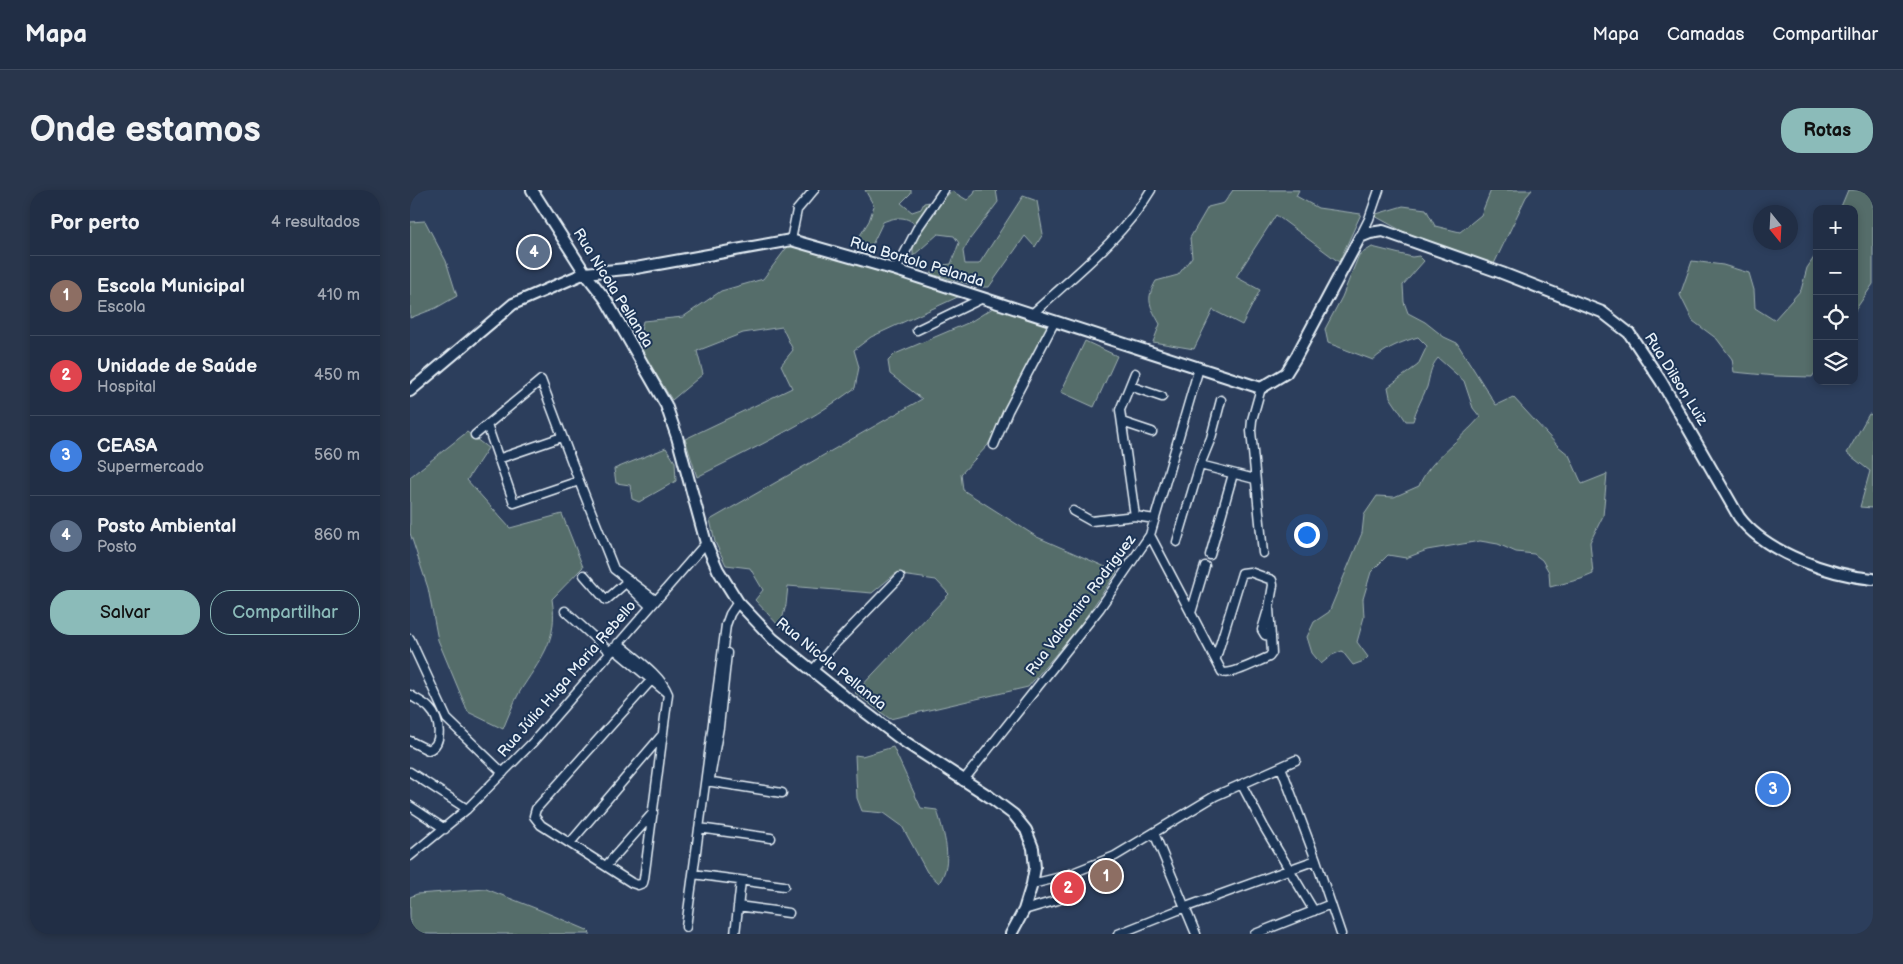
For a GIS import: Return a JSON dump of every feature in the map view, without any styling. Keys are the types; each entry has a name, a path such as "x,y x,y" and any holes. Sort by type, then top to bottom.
{"street":[{"name":"Rua Nicola Pellanda","path":"532,190 584,273 606,300 666,405 677,437 706,543 718,570 738,602 774,639 813,670 902,740 990,797 1014,815 1026,830 1033,848 1035,868 1024,910 1012,934"},
{"path":"791,240 797,210 814,190"},
{"path":"896,270 917,229 944,190"},
{"path":"1032,314 1105,247 1143,204 1151,190"},
{"path":"1263,553 1251,425 1261,388 1286,373 1296,357 1369,219 1379,190"},
{"path":"1369,219 1376,227 1384,231"},
{"path":"1360,237 1384,231"},
{"name":"Rua Dilson Luiz","path":"1384,231 1502,273 1602,312 1629,333 1662,381 1747,529 1780,550 1808,563 1859,578 1873,579"},
{"name":"Rua Bortolo Pelanda","path":"410,391 514,304 584,273 636,268 791,240 896,270 1261,388"},
{"path":"917,330 983,298"},
{"path":"994,445 1008,411 1055,321"},
{"name":"Rua Valdomiro Rodriguez","path":"963,780 1100,608 1150,535 1199,368"},
{"path":"1135,373 1120,410 1135,516"},
{"path":"475,435 541,380 578,481 614,569 653,603"},
{"path":"1130,386 1162,397"},
{"path":"1177,542 1222,400"},
{"path":"1122,422 1152,432"},
{"path":"487,425 514,503 578,481"},
{"path":"498,458 562,437"},
{"path":"1200,465 1255,479"},
{"path":"1210,555 1233,474"},
{"path":"1073,511 1092,521 1135,516 1155,519"},
{"path":"1150,535 1222,672 1228,674 1269,657 1272,651 1269,608 1273,585 1272,580 1250,572 1244,572 1240,578 1216,658"},
{"name":"Rua Júlia Huga Maria Rebello","path":"410,856 467,809 532,742 706,543"},
{"path":"1191,613 1205,566"},
{"path":"584,575 606,600 627,580"},
{"path":"813,670 833,646 900,577"},
{"path":"686,927 704,792 708,781 716,726 729,616 738,602"},
{"path":"565,611 653,678 668,694 643,883 640,885 634,884 538,823 534,813 653,678"},
{"path":"410,639 447,718 502,773"},
{"path":"410,695 432,712 439,739 434,747 428,750 410,741"},
{"path":"570,843 663,734"},
{"path":"1032,884 1064,876 1115,856 1215,796 1296,760"},
{"path":"1282,767 1341,934"},
{"path":"410,772 467,809"},
{"path":"708,781 782,793"},
{"path":"1242,785 1264,827 1314,911"},
{"path":"410,806 445,829"},
{"path":"606,866 653,813"},
{"path":"699,828 771,838"},
{"path":"1154,832 1196,934"},
{"path":"1118,934 1316,860"},
{"path":"693,874 784,886"},
{"path":"734,934 741,880"},
{"path":"1024,910 1058,900"},
{"path":"1255,934 1331,904"},
{"path":"738,906 789,913"}],"green space":[{"path":"865,190 911,190 911,193 901,203 912,212 921,209 924,203 942,200 952,191 967,200 974,194 975,190 996,190 998,202 963,251 965,264 979,264 1023,196 1037,201 1043,234 1035,247 1025,236 989,287 980,287 931,274 937,266 951,264 959,243 954,236 938,234 913,256 913,249 920,230 907,219 898,218 883,222 872,245 856,242 869,221 874,206"},
{"path":"1233,190 1299,190 1296,196 1318,208 1361,214 1339,262 1276,215 1236,277 1260,290 1242,325 1213,310 1194,349 1153,342 1160,324 1150,303 1151,293 1156,281 1178,275 1192,257 1190,238 1208,207 1224,203"},
{"path":"1491,190 1532,190 1526,197 1493,266 1402,231 1373,215 1403,206 1426,209 1435,226 1460,232 1481,215"},
{"path":"1848,190 1873,190 1873,284 1858,306 1858,205 1842,205"},
{"path":"425,221 446,261 457,296 436,308 410,318 410,222"},
{"path":"788,246 807,246 962,295 871,337 854,350 859,367 855,388 798,425 697,477 685,439 792,388 781,365 793,350 782,327 743,333 697,351 703,374 672,400 638,345 643,321 683,317 721,291 763,279"},
{"path":"1372,247 1412,257 1419,256 1424,261 1403,285 1404,302 1408,313 1425,322 1444,337 1457,343 1496,405 1513,397 1558,446 1569,455 1582,484 1607,474 1603,516 1590,542 1593,574 1550,587 1549,572 1542,560 1534,554 1516,552 1498,544 1480,541 1427,550 1406,558 1388,555 1371,572 1363,599 1364,617 1357,642 1368,657 1364,661 1353,665 1342,651 1332,655 1321,664 1312,653 1307,637 1314,622 1329,612 1362,533 1364,515 1377,496 1394,497 1419,486 1430,468 1480,417 1473,408 1464,381 1438,358 1432,368 1427,387 1413,421 1406,421 1390,397 1388,387 1418,365 1427,346 1418,337 1394,346 1373,360 1328,343 1325,329 1342,297 1359,255"},
{"path":"1813,259 1812,377 1734,372 1732,359 1717,339 1693,321 1680,295 1692,261 1723,265 1749,273 1754,290 1755,308 1774,320 1801,290 1807,268"},
{"path":"996,306 1052,323 988,445 961,474 963,490 1037,537 1117,572 1079,627 1028,687 890,719 855,693 949,594 936,580 895,574 872,593 788,586 786,605 780,627 755,600 763,590 750,568 726,565 715,542 710,520 922,399 890,374 888,361 895,354 970,322"},
{"path":"1085,341 1117,356 1094,407 1061,392"},
{"path":"1869,414 1873,415 1873,508 1860,507 1870,471 1847,453"},
{"path":"467,432 488,448 467,480 510,528 562,514 583,567 552,599 553,627 546,649 517,697 503,729 468,712 438,640 428,588 410,533 410,477"},
{"path":"666,448 675,462 676,481 639,502 632,499 630,485 616,483 614,469"},
{"path":"893,747 921,808 937,810 945,838 947,857 944,875 939,883 927,872 902,826 884,813 862,811 857,798 855,755 862,756"},
{"path":"486,889 587,930 591,934 410,934 410,897 417,894"}],"place":[{"name":"Posto Ambiental","path":"534,252"},
{"name":"CEASA","path":"1773,789"},
{"name":"Escola Municipal","path":"1106,876"},
{"name":"Unidade de Saúde","path":"1068,888"}]}
